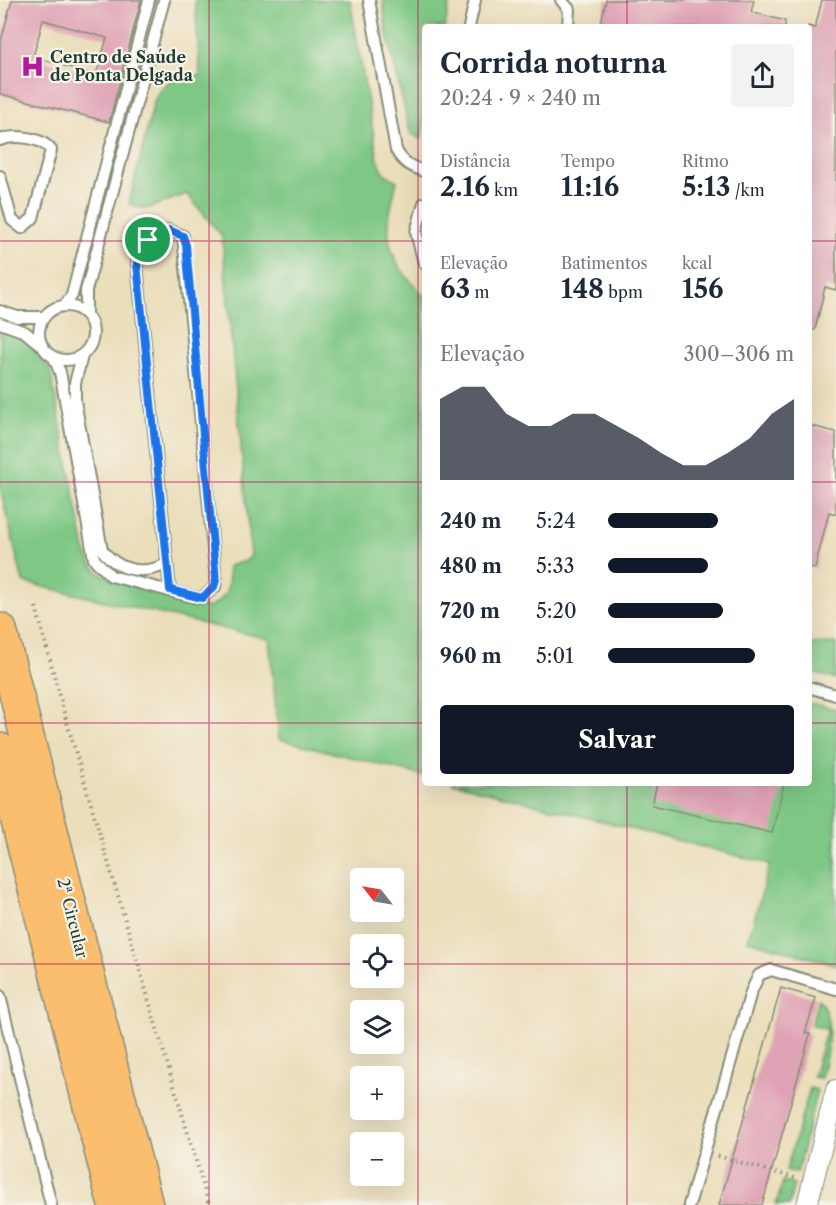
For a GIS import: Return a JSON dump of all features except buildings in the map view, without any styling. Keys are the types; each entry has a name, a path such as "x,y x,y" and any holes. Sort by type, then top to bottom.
{"highway":[{"name":"2ª Circular","path":"0,630 146,1205"},
{"name":"2ª Circular","path":"0,750 115,1205"}],"street":[{"path":"807,1205 836,1089"}],"lane":[{"path":"65,306 72,295 149,0"},
{"path":"86,314 86,291 164,0"},
{"path":"369,0 396,150 400,158 410,166 422,170"},
{"path":"470,24 476,0"},
{"path":"561,0 570,9 568,24"},
{"path":"0,140 11,136 44,142 51,150 33,218 22,228 12,220 0,176"},
{"path":"422,210 416,232 422,255"},
{"path":"0,323 25,332 41,345 54,358 60,372 90,549 94,559 111,576 202,598 214,587 216,580 186,245 183,236 169,230 148,240 138,255 137,264 170,590"},
{"path":"41,345 40,326 44,317 51,310 65,306 78,308 92,322 93,340 82,356 75,383 75,401 102,550 118,566 143,572 167,564"},
{"path":"0,311 17,317 44,317"},
{"path":"54,358 64,361 82,356"},
{"path":"812,688 836,695"},
{"path":"688,1205 751,992 759,975 771,970 836,989"},
{"path":"0,996 51,1205"}],"path":[{"path":"36,607 69,732 209,1205"},
{"path":"731,1160 788,1176"}],"green space":[{"path":"195,0 350,0 378,160 385,174 397,181 390,216 390,243 401,268 422,294 422,775 279,739 269,639 23,582 0,488 0,326 29,341 50,370 85,550 92,565 100,574 208,608 224,596 229,580 228,566 246,561 251,556 222,236 187,194 146,209 129,204 154,101 162,88 172,80 200,76"},
{"path":"383,0 450,0 446,24 422,24 421,140 410,132 386,30"},
{"path":"836,643 836,679 812,673 812,644"},
{"path":"812,704 836,709 836,965 748,940 770,864 464,786 812,786"},
{"path":"818,999 824,1007 828,1026 827,1047 821,1078 813,1077 827,1029 811,1025"},
{"path":"810,1088 817,1090 797,1173 786,1170"},
{"path":"783,1181 794,1184 789,1205 776,1205"}],"place":[{"name":"Centro de Saúde de Ponta Delgada","path":"32,66"}],"route":[{"path":"169,230 183,236 186,245 216,580 214,587 202,598 170,590 137,264 138,255 148,240 169,230"}]}
